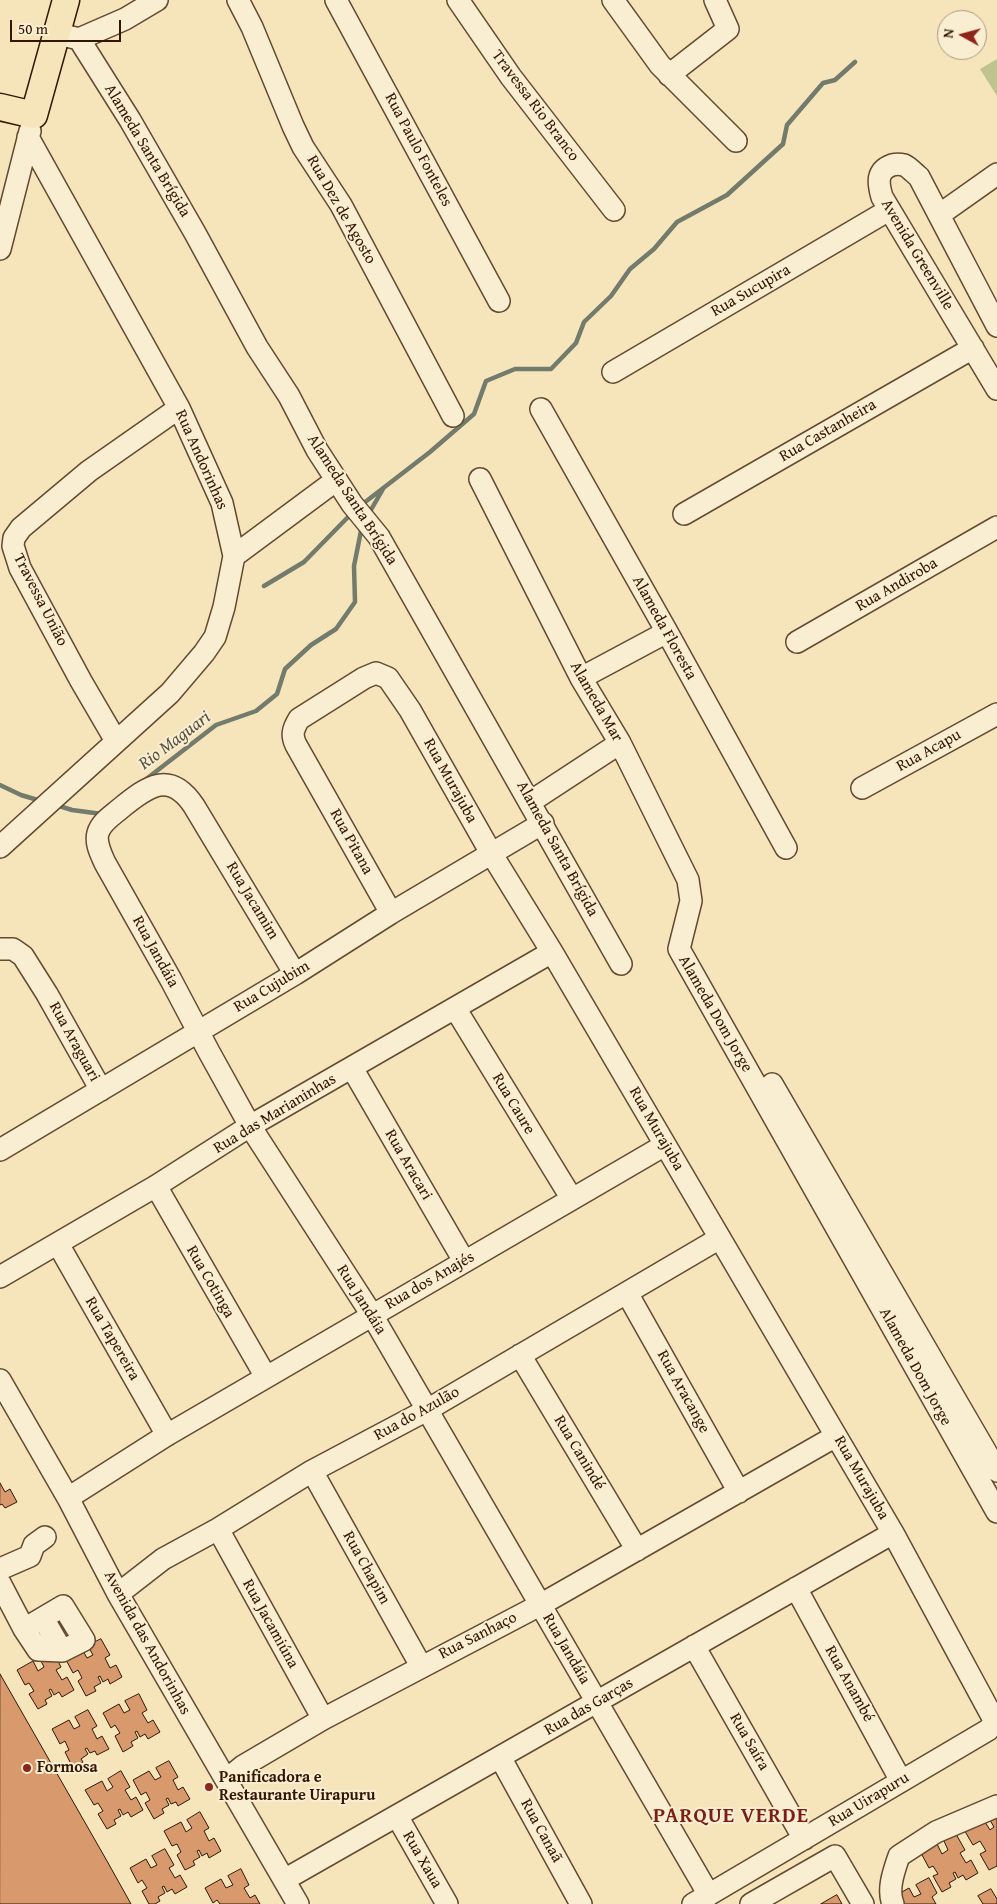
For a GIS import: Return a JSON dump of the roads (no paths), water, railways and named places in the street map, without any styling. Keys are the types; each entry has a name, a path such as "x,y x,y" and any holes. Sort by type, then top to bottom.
{"main road":[{"path":"0,107 31,126 68,36 66,0"}],"street":[{"path":"68,36 125,19 157,0"},
{"name":"Rua Dez de Agosto","path":"238,0 252,27 296,133 342,205 453,416"},
{"name":"Rua Paulo Fonteles","path":"336,0 499,301"},
{"name":"Travessa Rio Branco","path":"458,0 511,77 614,210"},
{"path":"669,75 728,29 715,0"},
{"path":"614,1 660,65 736,141"},
{"name":"Alameda Santa Brígida","path":"68,36 139,136 196,233 256,347 289,396 316,450 352,504 379,538 543,823 621,964"},
{"path":"0,249 31,126"},
{"name":"Rua Andorinhas","path":"0,847 170,693 210,646 215,637 224,607 234,556 222,503 179,408 31,126"},
{"name":"Avenida Greenville","path":"997,326 919,178 905,165 896,164 880,172 878,183 882,197 889,210 997,389"},
{"path":"939,215 997,174"},
{"name":"Rua Sucupira","path":"613,372 889,210"},
{"name":"Rua Castanheira","path":"684,514 973,348"},
{"name":"Travessa União","path":"116,740 81,681 20,568 13,546 14,538 21,528 89,471 179,408"},
{"name":"Alameda Floresta","path":"541,409 786,848"},
{"name":"Alameda Mar","path":"480,479 582,678 620,743 688,880 691,901 684,929"},
{"path":"234,556 327,487"},
{"name":"Rua Andiroba","path":"797,642 997,527"},
{"path":"582,678 667,632"},
{"name":"Rua Murajuba","path":"310,770 293,738 294,727 299,719 370,674 382,675 388,678 410,710 491,854 552,952 893,1533 992,1718 993,1725"},
{"name":"Rua Acapu","path":"862,788 997,714"},
{"path":"530,802 620,743"},
{"name":"Rua Pitana","path":"310,770 391,913"},
{"name":"Rua Jandáia","path":"208,828 187,795 180,789 166,784 157,784 144,790 106,820 97,836 108,870 171,980 250,1126 372,1315 597,1702 701,1899"},
{"name":"Rua Cujubim","path":"0,1150 543,823"},
{"name":"Rua Jacamim","path":"208,828 295,974"},
{"name":"Alameda Dom Jorge","path":"684,929 696,955 997,1471"},
{"name":"Alameda Dom Jorge","path":"684,929 679,950 997,1512"},
{"name":"Rua Araguari","path":"0,950 8,948 18,951 47,994 101,1090"},
{"name":"Rua das Marianinhas","path":"0,1277 156,1186 250,1126 552,952"},
{"name":"Rua Caure","path":"455,1008 572,1199"},
{"name":"Rua Aracari","path":"352,1068 464,1261"},
{"name":"Rua dos Anajés","path":"68,1498 167,1435 665,1145"},
{"name":"Rua Cotinga","path":"156,1186 266,1377"},
{"name":"Rua do Azulão","path":"118,1594 163,1559 218,1530 312,1471 427,1410 720,1238"},
{"name":"Rua Tapereira","path":"58,1244 167,1435"},
{"name":"Rua Aracange","path":"627,1293 738,1492"},
{"name":"Rua Canindé","path":"520,1355 637,1550"},
{"name":"Avenida das Andorinhas","path":"0,1380 68,1498 118,1594 298,1904"},
{"name":"Rua Sanhaço","path":"226,1780 243,1766 323,1719 540,1604 836,1436"},
{"name":"Rua Chapim","path":"312,1471 421,1666"},
{"name":"Rua Jacamiúna","path":"218,1530 323,1719"},
{"name":"Rua das Garças","path":"284,1880 893,1533"},
{"path":"0,1569 30,1556 34,1545 45,1537"},
{"path":"0,1582 24,1629 38,1650 62,1651 84,1640 83,1623 63,1606 24,1629"},
{"name":"Rua Anambé","path":"796,1588 901,1781"},
{"path":"43,1618 62,1651"},
{"name":"Rua Saíra","path":"694,1646 804,1838"},
{"name":"Rua Uirapuru","path":"701,1899 993,1725"},
{"name":"Rua Canaã","path":"500,1757 581,1904"},
{"path":"893,1904 890,1896 899,1856 936,1832 997,1806"},
{"name":"Rua Xaua","path":"397,1816 447,1904"},
{"path":"751,1904 835,1856 863,1904"}],"waterway":[{"path":"360,506 430,452 474,414 486,381 515,369 551,369 576,343 584,322 611,296 630,269 654,249 677,222 727,195 783,144 787,125 823,83 835,80 855,62"},
{"name":"Rio Maguari","path":"368,515 383,489"},
{"path":"264,586 304,562 352,513"},
{"name":"Rio Maguari","path":"145,780 216,725 256,711 277,694 285,669 311,645 336,629 355,602 354,566 362,526"},
{"name":"Rio Maguari","path":"0,785 21,795 41,801"},
{"name":"Rio Maguari","path":"56,805 72,810 102,814"}],"place":[{"name":"Formosa","path":"27,1768"},
{"name":"Panificadora e Restaurante Uirapuru","path":"209,1787"}],"district":[{"name":"PARQUE VERDE","path":"731,1817"}]}
